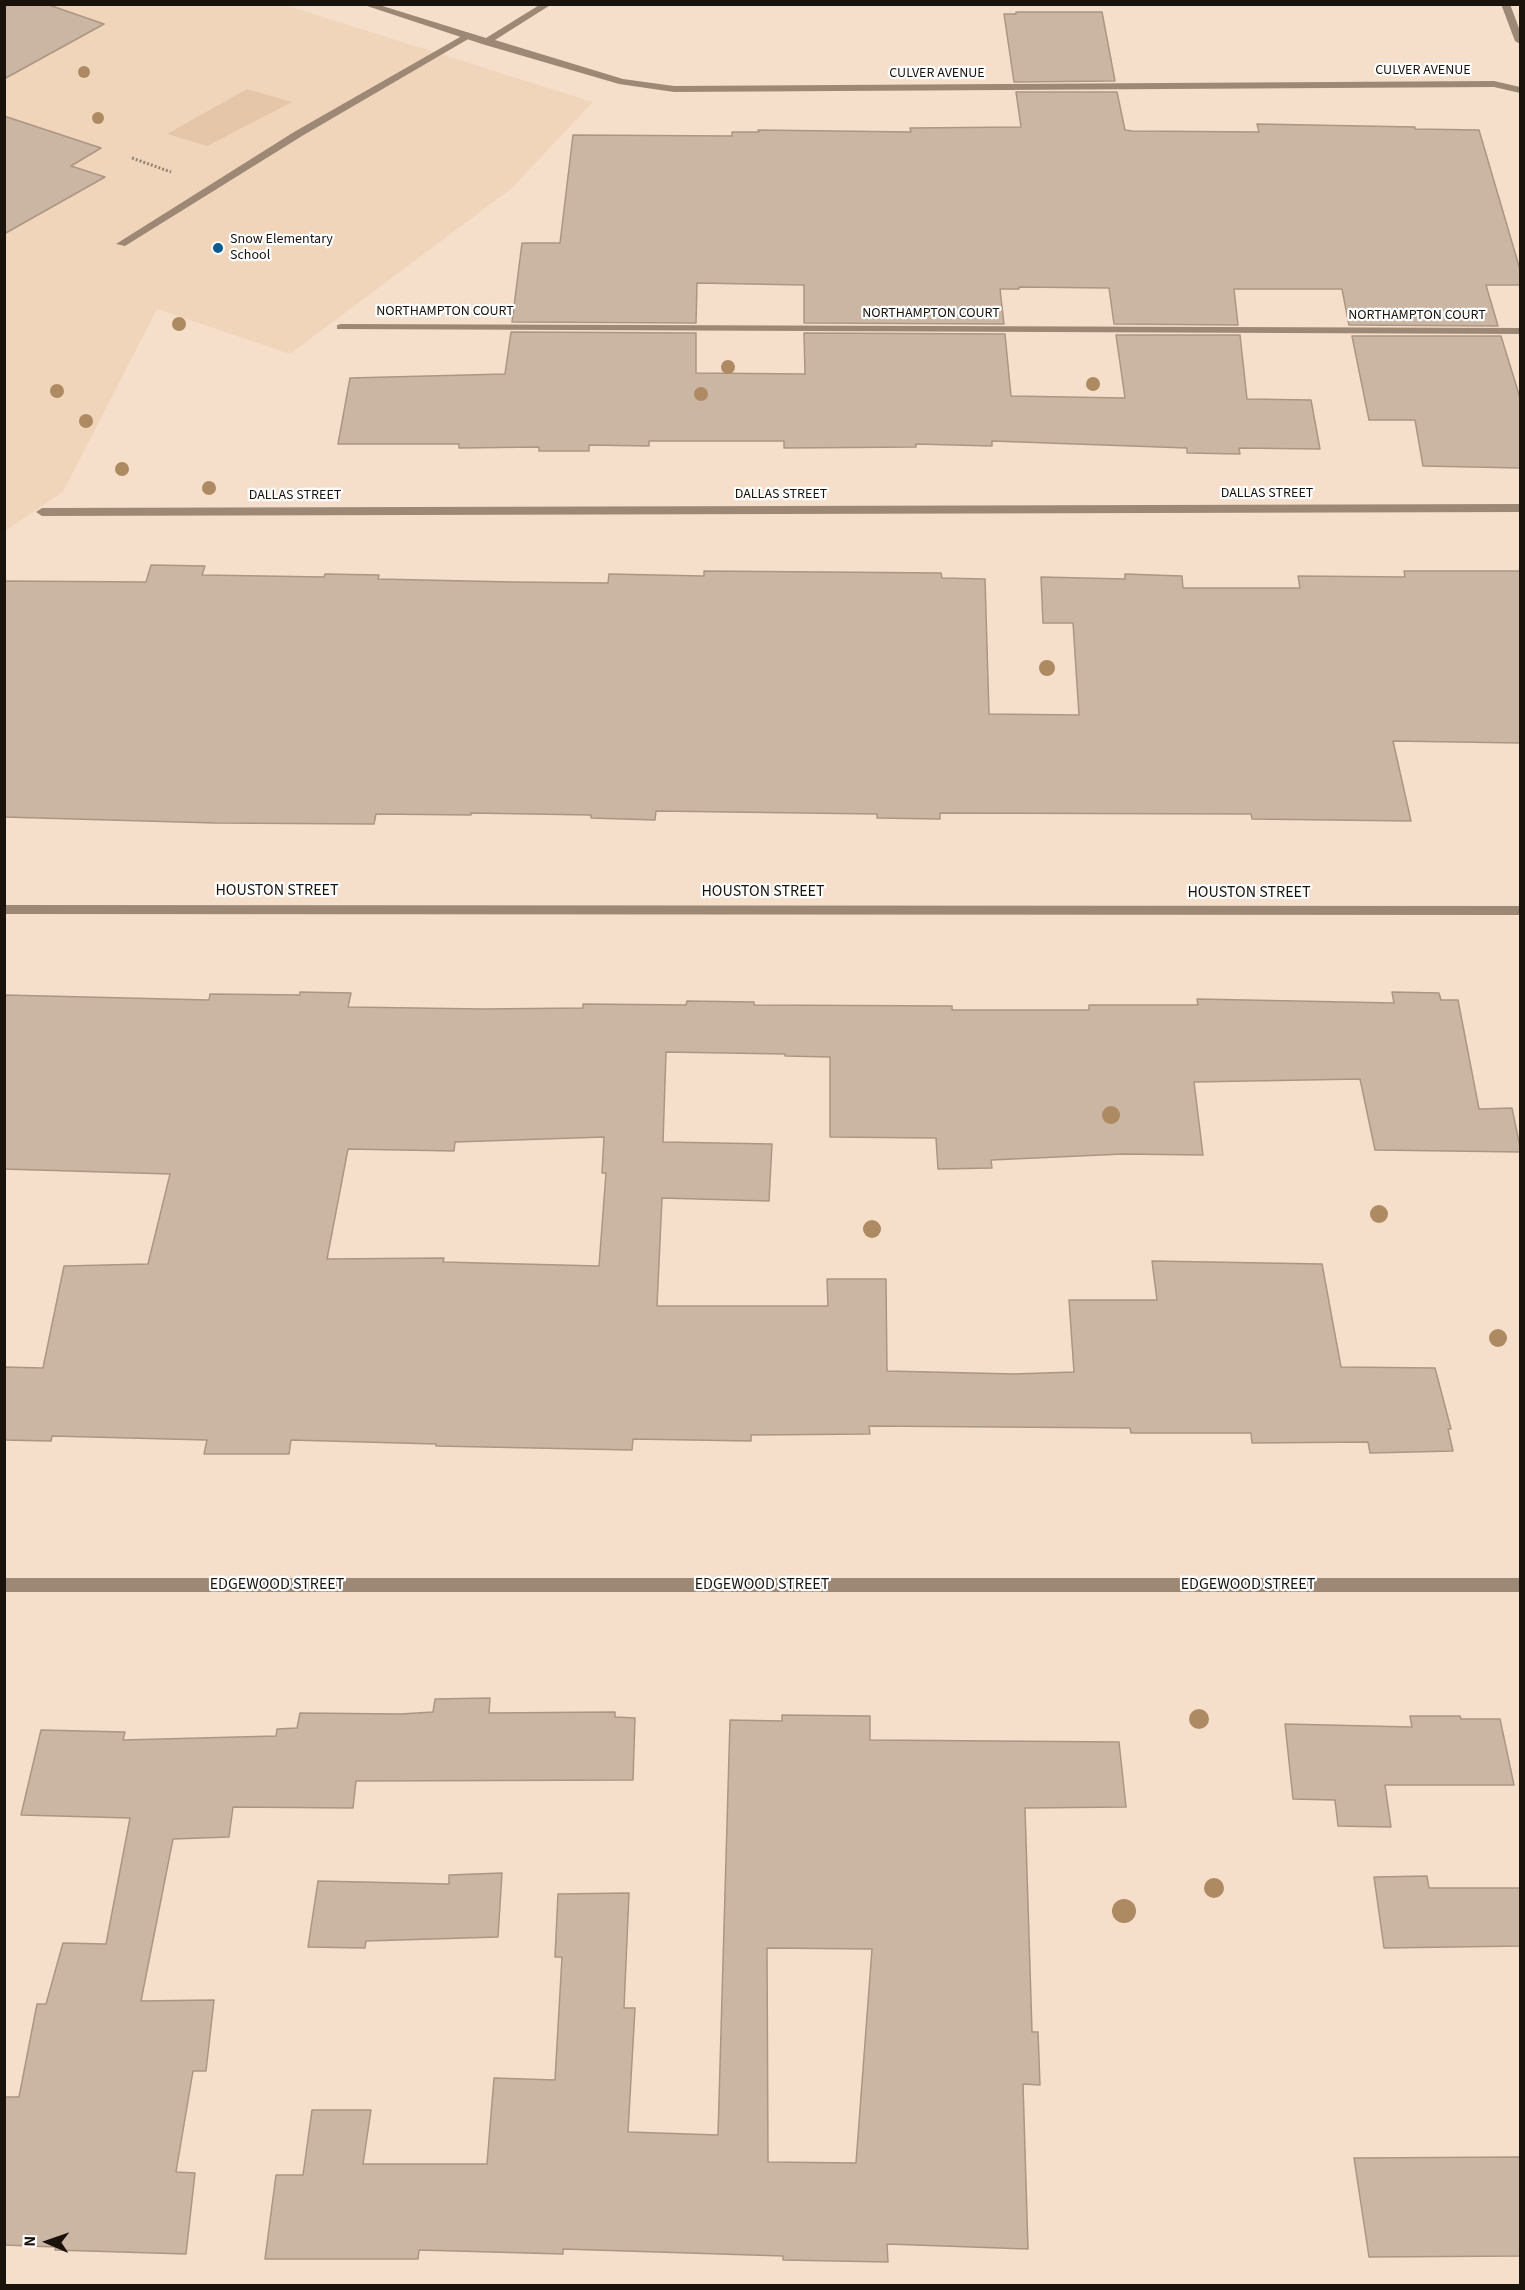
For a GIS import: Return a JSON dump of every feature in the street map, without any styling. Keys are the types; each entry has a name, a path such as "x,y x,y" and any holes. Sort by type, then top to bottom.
{"street":[{"name":"CULVER AVENUE","path":"365,4 622,82 674,89 1494,84 1521,90"},
{"path":"485,42 548,4"},
{"path":"1505,4 1521,41"},
{"path":"121,244 298,134 467,36"},
{"name":"NORTHAMPTON COURT","path":"341,327 1521,332"},
{"name":"DALLAS STREET","path":"42,512 1521,508"},
{"name":"HOUSTON STREET","path":"4,909 1521,911"},
{"name":"EDGEWOOD STREET","path":"4,1585 1521,1586"}],"shaded area":[{"name":"Snow Elementary School","path":"5,5 285,5 593,102 512,188 290,354 157,309 63,492 5,531"},
{"path":"247,89 292,102 207,146 167,134"}],"building":[{"path":"4,4 46,4 104,24 4,79"},
{"path":"1016,12 1102,12 1115,81 1014,82 1004,14 1016,14"},
{"path":"1016,92 1117,92 1125,130 1132,131 1259,132 1257,124 1479,130 1521,273 1521,285 1486,285 1498,326 1349,325 1342,289 1234,289 1238,325 1114,324 1109,288 1019,287 1019,289 1000,289 1004,324 804,323 804,285 697,283 696,323 512,322 522,243 560,243 573,135 732,136 732,132 759,132 758,130 911,132 910,128 1021,127"},
{"path":"4,116 101,148 71,166 105,177 4,234"},
{"path":"511,332 696,333 696,373 805,374 804,333 1005,334 1011,396 1125,398 1116,335 1240,335 1247,399 1311,400 1320,449 1239,448 1240,454 1187,453 1187,448 992,441 992,446 916,444 916,447 784,448 784,441 649,441 649,446 589,445 589,451 539,451 539,447 459,448 459,444 338,444 350,378 505,374"},
{"path":"1352,336 1501,336 1521,401 1521,468 1423,466 1415,420 1369,420"},
{"path":"151,565 205,566 202,575 324,577 325,574 379,575 378,579 513,582 608,583 609,574 704,576 704,571 941,573 942,578 985,579 989,714 1079,715 1073,623 1043,623 1041,577 1125,579 1125,574 1182,576 1183,588 1300,588 1298,576 1405,577 1404,571 1521,571 1521,743 1393,741 1411,821 1252,819 1251,814 940,813 940,819 877,818 877,814 656,811 655,820 591,818 591,815 376,814 374,824 215,823 4,817 4,581 146,582"},
{"path":"300,992 351,993 348,1007 482,1009 583,1008 583,1004 686,1005 687,1001 754,1002 754,1005 952,1006 952,1010 1089,1010 1089,1005 1198,1005 1197,999 1394,1003 1392,992 1439,993 1441,1000 1458,1000 1479,1109 1512,1108 1521,1152 1375,1150 1360,1079 1194,1082 1203,1155 1123,1154 991,1160 992,1168 938,1169 936,1138 830,1137 830,1057 666,1052 663,1142 772,1144 769,1201 662,1198 657,1306 828,1306 827,1279 886,1279 887,1371 1014,1374 1074,1372 1069,1300 1157,1300 1152,1261 1322,1264 1341,1367 1435,1368 1451,1429 1448,1429 1453,1451 1370,1453 1368,1442 1252,1443 1251,1433 1131,1433 1130,1428 869,1426 870,1434 751,1435 751,1441 633,1439 632,1450 291,1440 289,1454 204,1454 207,1440 52,1436 51,1441 4,1440 4,1367 43,1368 64,1266 148,1264 170,1174 4,1169 4,995 209,1000 210,994 300,995","holes":["604,1137 602,1173 606,1173 599,1266 443,1262 444,1258 327,1259 348,1149 454,1151 455,1142"]},
{"path":"490,1698 489,1713 615,1712 615,1717 635,1718 633,1780 356,1781 353,1808 233,1807 229,1837 173,1839 141,2001 214,2000 206,2071 193,2071 176,2172 195,2173 186,2254 55,2250 56,2247 4,2245 4,2097 19,2097 37,2004 46,2004 63,1943 106,1944 130,1818 21,1815 41,1730 125,1732 123,1740 276,1736 277,1729 297,1728 300,1713 433,1712 435,1699"},
{"path":"782,1715 870,1716 870,1740 1119,1742 1126,1807 1025,1808 1032,2032 1038,2032 1040,2085 1023,2084 1028,2249 887,2244 888,2262 783,2260 783,2256 563,2249 563,2254 419,2250 418,2259 265,2259 276,2175 303,2175 312,2110 371,2110 363,2164 487,2164 494,2078 555,2080 562,1957 555,1957 558,1894 629,1893 624,2008 635,2008 628,2132 718,2135 730,1720 782,1721","holes":["767,1948 872,1949 856,2163 768,2162"]},
{"path":"1410,1716 1500,1719 1514,1785 1385,1785 1391,1827 1338,1826 1335,1800 1293,1799 1285,1724 1412,1727"},
{"path":"502,1873 498,1937 366,1941 365,1948 308,1947 318,1881 449,1884 449,1875"},
{"path":"1427,1876 1429,1888 1521,1888 1521,1946 1384,1948 1374,1877"},
{"path":"1521,2157 1521,2256 1369,2257 1354,2158"}],"place":[{"name":"Snow Elementary School","path":"218,248"}]}
